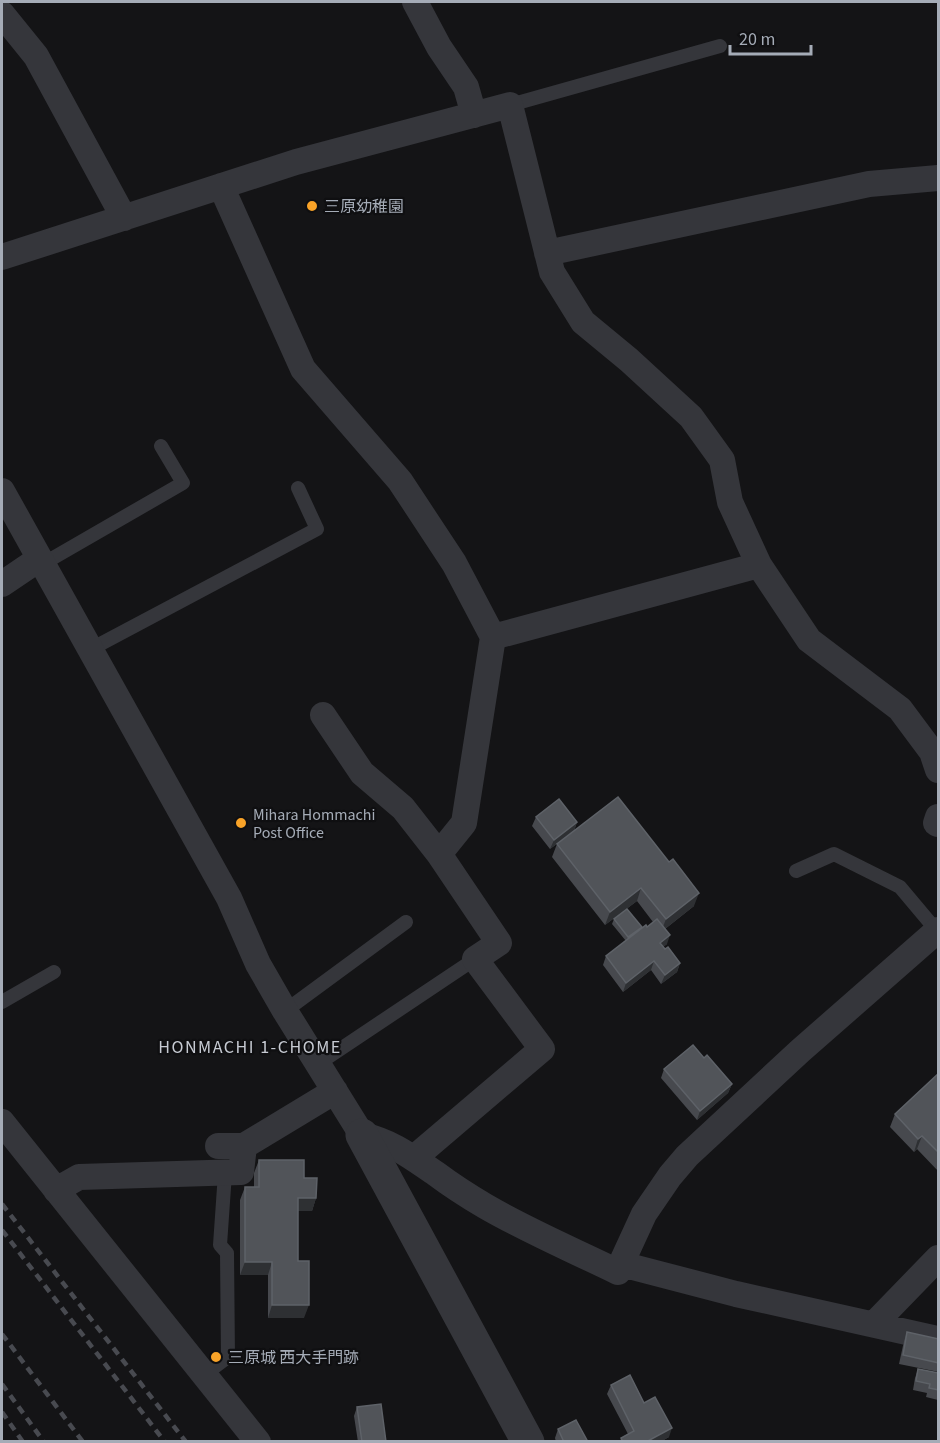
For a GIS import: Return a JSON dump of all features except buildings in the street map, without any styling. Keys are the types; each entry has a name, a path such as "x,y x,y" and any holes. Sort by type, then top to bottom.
{"street":[{"path":"415,2 439,47 466,87 474,115"},
{"path":"2,14 36,56 124,218"},
{"path":"2,257 296,162 510,105 552,272 583,322 629,360 691,417 722,460 730,502 759,565 809,640 900,709 932,752 939,770"},
{"path":"547,253 869,184 939,178"},
{"path":"221,186 303,369 400,481 454,563 493,636 464,823 439,854"},
{"path":"2,491 229,898 258,964 362,1135 528,1442"},
{"path":"2,584 39,559"},
{"path":"493,636 759,565"},
{"path":"323,715 362,773 403,808 439,854 500,944 475,959 542,1049 414,1158"},
{"path":"939,817 936,823 939,824"},
{"path":"362,1135 387,1142 467,1195 523,1226 618,1272 644,1214 687,1156 800,1051 938,931"},
{"path":"218,1146 244,1146 335,1091"},
{"path":"2,1122 258,1442"},
{"path":"56,1190 79,1177 241,1172 244,1146"},
{"path":"874,1324 939,1258"},
{"path":"621,1264 736,1293 939,1339"}],"lane":[{"path":"510,105 720,46"},
{"path":"39,559 53,558 183,483 161,446"},
{"path":"91,649 317,529 298,488"},
{"path":"796,871 834,854 900,887 938,931"},
{"path":"285,1011 406,922"},
{"path":"318,1064 475,959"},
{"path":"2,1002 54,972"},
{"path":"204,1375 228,1357 227,1253 220,1245 225,1173"}],"railway":[{"path":"2,1204 186,1442"},
{"path":"2,1230 165,1442"},
{"path":"2,1334 83,1442"},
{"path":"2,1384 44,1442"},
{"path":"2,1412 23,1442"}],"place":[{"name":"三原幼稚園","path":"312,206"},
{"name":"Mihara Hommachi Post Office","path":"241,823"},
{"name":"三原城 西大手門跡","path":"216,1357"}],"district":[{"name":"HONMACHI 1-CHOME","path":"250,1047"}]}
